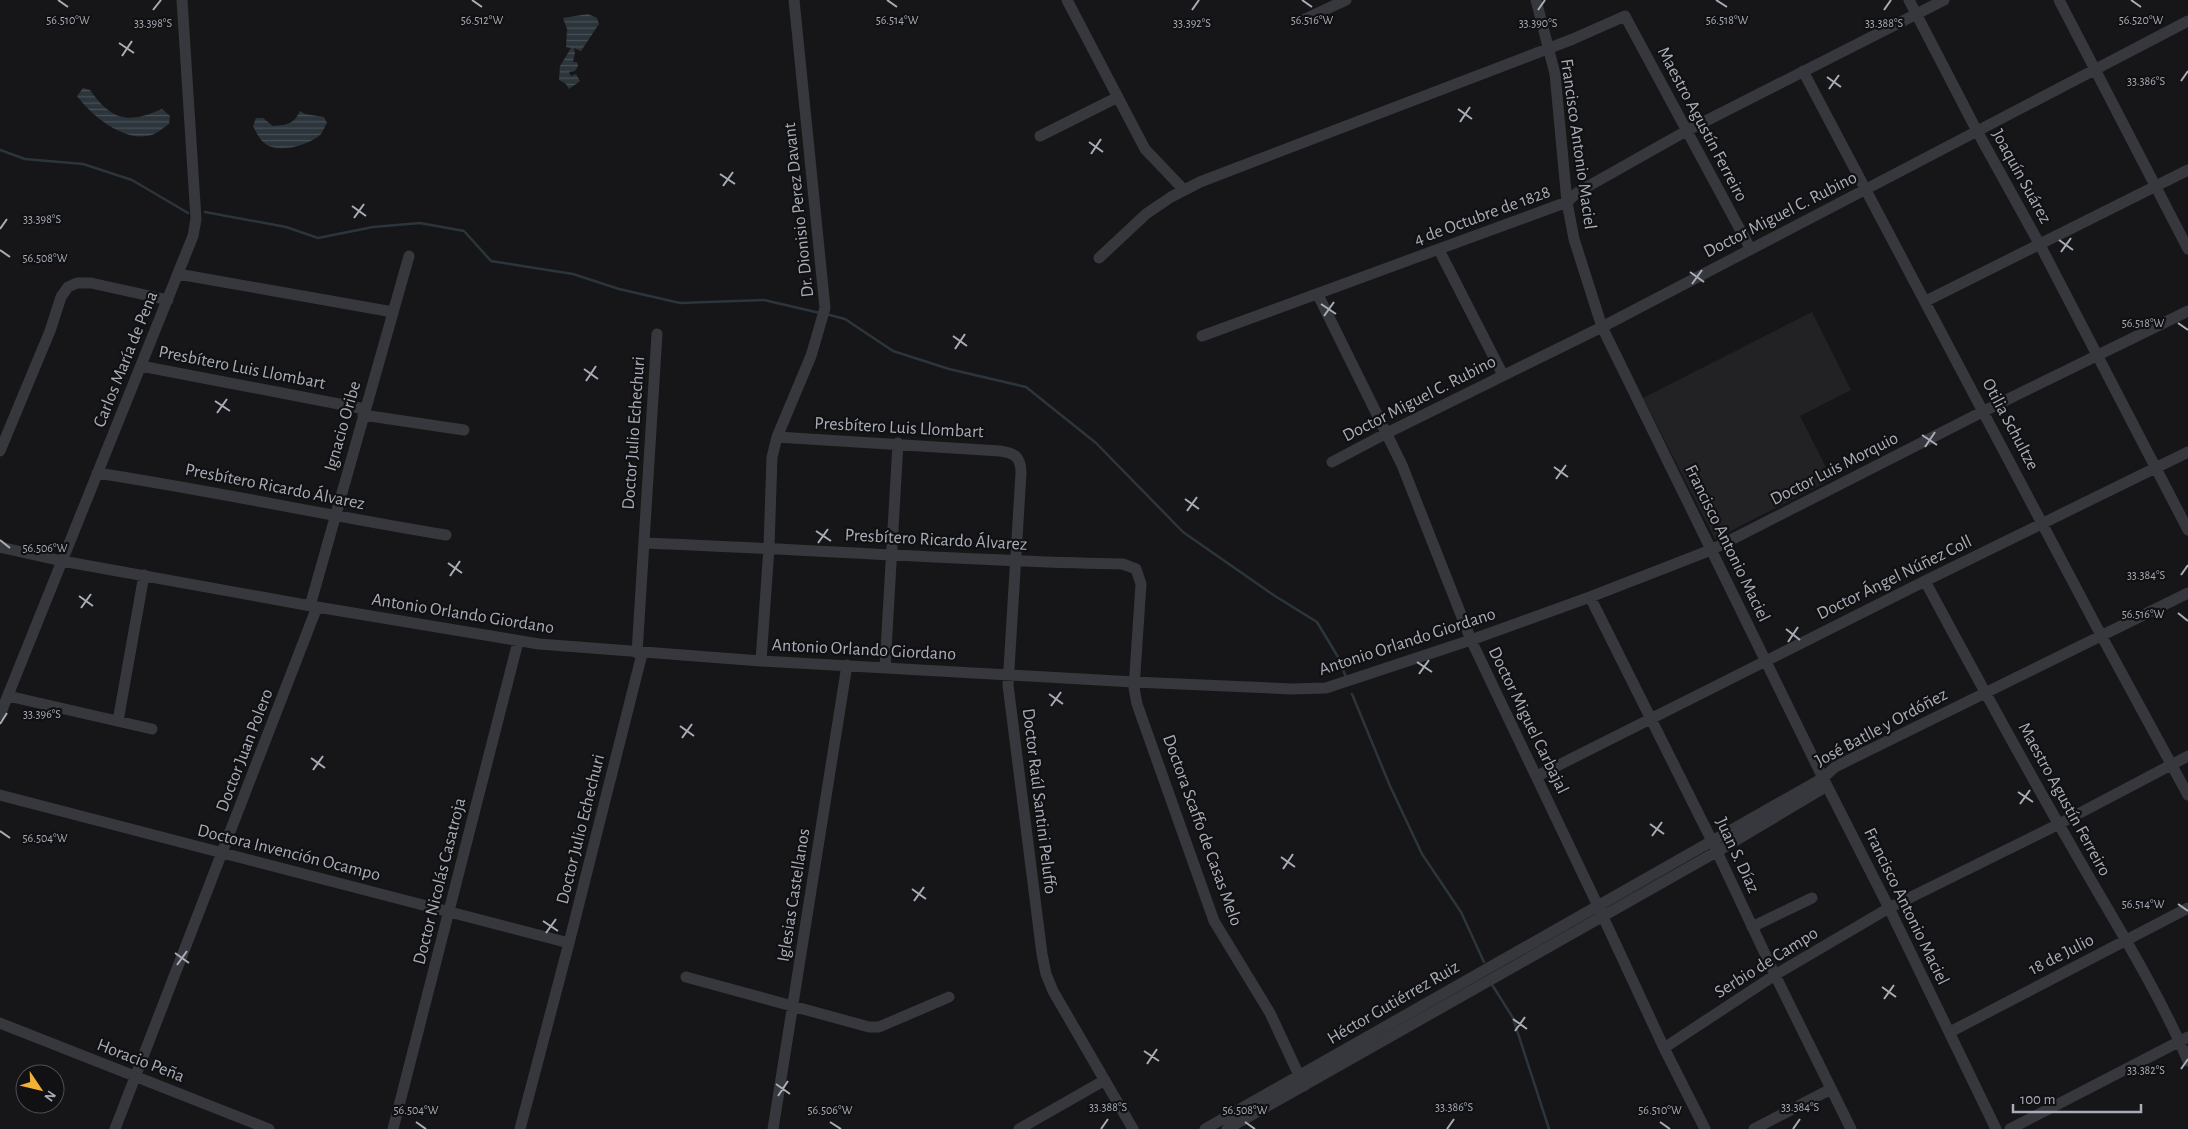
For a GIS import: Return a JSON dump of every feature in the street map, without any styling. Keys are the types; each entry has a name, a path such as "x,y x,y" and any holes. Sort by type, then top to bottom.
{"street":[{"name":"Carlos María de Pena","path":"0,715 4,699 62,561 193,236 196,219 182,0"},
{"name":"Dr. Dionisio Perez Davant","path":"761,661 769,548 772,457 776,437 811,356 825,308 794,0"},
{"path":"1067,0 1145,148 1184,190"},
{"path":"1302,20 1346,0"},
{"name":"Francisco Antonio Maciel","path":"1536,0 1555,74 1567,202 1574,239 1602,327 1825,782 1890,908 1996,1129"},
{"name":"Joaquín Suárez","path":"1909,0 1977,131 2040,245 2188,530"},
{"name":"4 de Octubre de 1828","path":"1202,336 1567,202 1578,192 1688,130 1944,0"},
{"path":"2058,0 2188,250"},
{"name":"Maestro Agustín Ferreiro","path":"1548,47 1573,39 1625,16 1750,248"},
{"name":"Doctor Miguel C. Rubino","path":"1332,462 1602,327 1750,248 1866,190 2188,21"},
{"path":"1099,258 1146,214 1184,190 1548,47"},
{"name":"Otilia Schultze","path":"1803,71 2101,635 2188,794"},
{"path":"1040,136 1118,97"},
{"path":"1926,302 2188,170"},
{"path":"1439,250 1503,375"},
{"name":"Ignacio Oribe","path":"314,607 335,516 409,256"},
{"path":"178,274 393,312"},
{"path":"0,451 50,330 61,297 68,287 77,283 91,283 168,300"},
{"name":"Doctor Miguel Carbajal","path":"1318,295 1385,434 1402,465 1470,640 1664,1048 1705,1129"},
{"name":"Doctor Luis Morquio","path":"1711,550 1984,411 2188,311"},
{"name":"Doctor Julio Echechuri","path":"520,1129 569,943 639,653 657,334"},
{"name":"Presbítero Luis Llombart","path":"141,366 364,412 464,430"},
{"name":"Presbítero Luis Llombart","path":"776,437 898,443 1000,451 1018,456"},
{"path":"885,668 898,443"},
{"name":"Doctor Ángel Núñez Coll","path":"1536,776 1925,581 2188,452"},
{"name":"Doctor Raúl Santini Peluffo","path":"1018,456 1022,473 1008,695 1044,964 1053,991 1133,1129"},
{"name":"Presbítero Ricardo Álvarez","path":"97,473 221,493 335,516 446,534"},
{"name":"Presbítero Ricardo Álvarez","path":"644,543 1015,562 1127,565 1136,569"},
{"name":"Antonio Orlando Giordano","path":"0,547 62,561 518,642 639,653 761,661 1134,682 1298,689 1326,688 1470,640 1590,597 1711,550"},
{"name":"Doctora Scaffo de Casas Melo","path":"1136,569 1141,584 1134,695 1214,921 1270,1013 1301,1081"},
{"path":"118,721 144,575"},
{"name":"Maestro Agustín Ferreiro","path":"1925,581 2059,824 2184,1039 2188,1061"},
{"name":"José Batlle y Ordóñez","path":"1600,912 1825,782 1835,767 2188,593"},
{"name":"Juan S. Díaz","path":"1590,597 1652,719 1775,975 1852,1129"},
{"name":"Doctor Juan Polero","path":"115,1129 223,853 314,607"},
{"name":"Doctor Nicolás Casatroja","path":"392,1129 518,642"},
{"name":"Iglesias Castellanos","path":"773,1129 847,665"},
{"path":"4,699 152,729"},
{"name":"Serbio de Campo","path":"1664,1048 1775,975 1890,908 2059,824 2188,756"},
{"name":"José Batlle y Ordóñez","path":"1600,912 1712,842 1825,782"},
{"name":"Doctora Invención Ocampo","path":"0,795 569,943"},
{"path":"1752,927 1812,898"},
{"name":"18 de Julio","path":"1950,1032 2188,908"},
{"name":"Héctor Gutiérrez Ruiz","path":"1205,1129 1301,1081 1600,912"},
{"path":"686,977 869,1027 879,1027 949,997"},
{"name":"Horacio Peña","path":"0,1023 270,1129"},
{"path":"2010,1129 2184,1039"},
{"path":"1019,1129 1105,1080"},
{"name":"Héctor Gutiérrez Ruiz","path":"1227,1129 1301,1081"},
{"path":"1754,1129 1831,1089"}],"shaded area":[{"path":"588,14 597,18 599,24 581,51 574,48 573,62 577,62 578,66 575,71 569,72 571,76 576,74 580,81 569,89 566,84 559,80 560,66 571,48 566,47 567,29 563,18"},
{"path":"83,88 90,90 113,114 130,118 140,117 162,109 170,116 169,124 152,135 131,135 120,131 100,119 83,104 77,96"},
{"path":"300,111 305,114 324,117 327,123 321,134 316,138 295,147 280,148 267,145 262,141 253,126 256,118 263,118 273,126 286,124 293,121"},
{"path":"1812,312 1851,390 1800,416 1832,479 1715,539 1643,398"}],"waterway":[{"path":"0,150 25,159 83,164 132,180 188,213"},
{"path":"205,212 286,227 318,238 373,227 420,223 464,231 491,261 573,274 619,289 680,303 764,300 820,313"},
{"path":"826,314 845,319 893,351 949,369 1026,387 1096,443 1183,532 1275,596 1317,622 1338,657 1346,677"},
{"path":"1352,694 1390,786 1422,854 1461,912 1484,962"},
{"path":"1491,983 1513,1018 1549,1129"}]}
